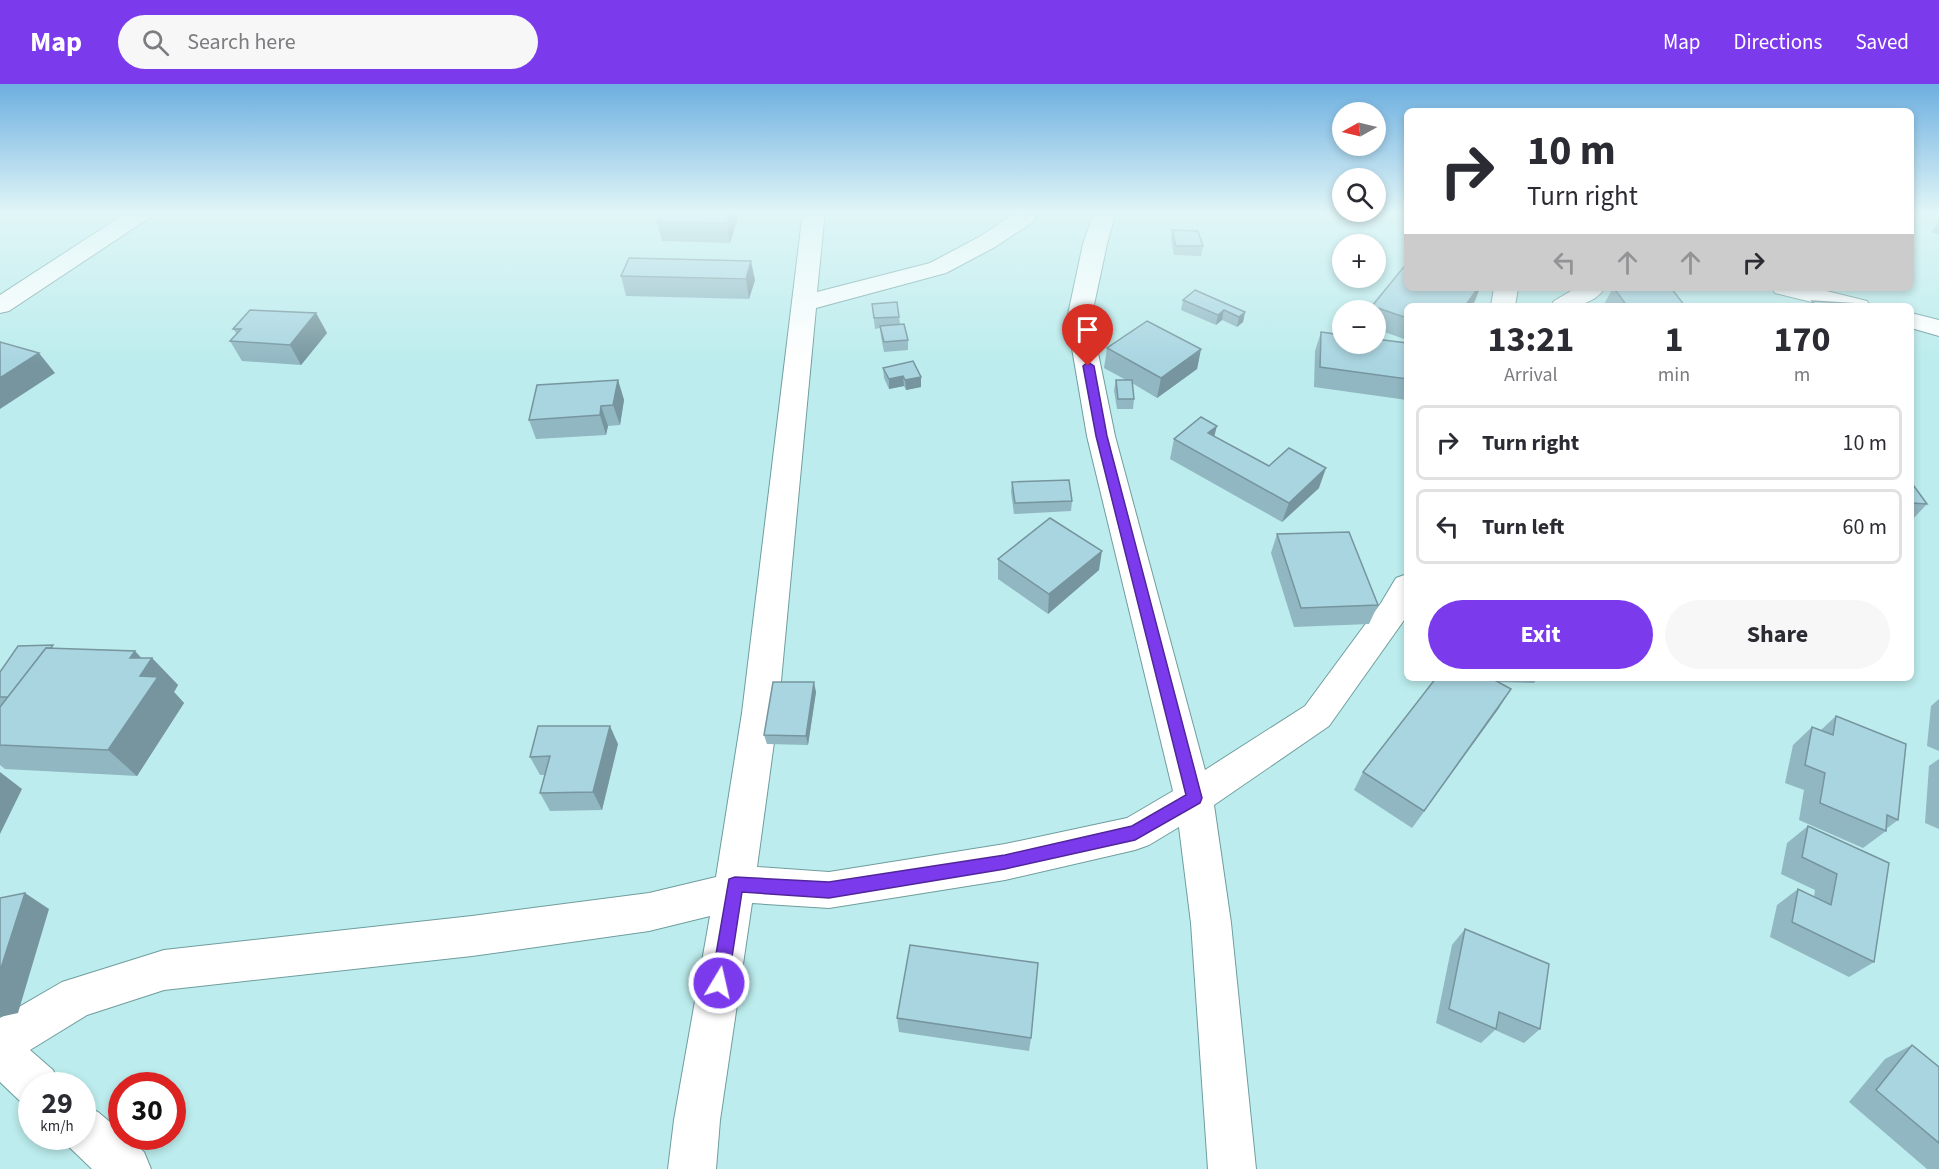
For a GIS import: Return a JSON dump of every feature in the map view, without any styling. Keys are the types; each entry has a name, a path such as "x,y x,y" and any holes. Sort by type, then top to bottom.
{"street":[{"path":"0,306 67,262"},
{"path":"692,1169 697,1120 735,888 760,713 809,262"},
{"path":"805,303 938,268 950,262"},
{"path":"1091,262 1079,319 1101,436 1194,798 1211,923 1232,1169"},
{"path":"1568,303 1588,291"},
{"path":"1796,291 1846,303"},
{"path":"1914,321 1939,328"},
{"path":"0,1043 77,997 164,970 472,936 649,912 735,888 829,890 1005,862 1135,833 1194,798 1317,716 1393,612 1404,592"},
{"path":"0,1052 22,1072"},
{"path":"96,1141 127,1169"}],"building":[{"path":"627,262 751,262 746,279 621,276"},
{"path":"1404,267 1404,291 1476,291 1467,303 1404,303 1404,317 1386,311 1386,300 1377,300"},
{"path":"1195,290 1245,312 1239,317 1224,310 1218,315 1183,300"},
{"path":"1616,291 1673,291 1683,303 1625,303"},
{"path":"1812,301 1843,303 1814,303"},
{"path":"897,302 899,317 874,318 872,304"},
{"path":"250,310 316,313 290,345 230,341 241,329 233,329"},
{"path":"1147,321 1201,349 1161,378 1107,348"},
{"path":"904,324 908,340 884,342 880,326"},
{"path":"1321,332 1332,334 1332,354 1386,354 1386,340 1404,343 1404,379 1320,367"},
{"path":"0,342 39,353 0,378"},
{"path":"913,361 921,377 905,380 903,376 889,379 883,368"},
{"path":"618,380 613,405 601,406 600,415 529,420 537,385"},
{"path":"1116,380 1132,380 1134,399 1118,399"},
{"path":"1201,417 1217,426 1208,433 1269,466 1289,448 1326,468 1289,503 1174,439"},
{"path":"1069,480 1072,501 1015,503 1012,482"},
{"path":"1914,486 1927,504 1914,503"},
{"path":"1050,518 1102,551 1049,594 998,559"},
{"path":"1349,532 1378,605 1301,608 1277,534"},
{"path":"53,645 51,648 46,648 8,697 0,697 0,672 18,646"},
{"path":"46,648 135,651 130,658 152,658 140,676 158,677 108,750 0,745 0,707"},
{"path":"1434,681 1496,681 1511,689 1424,811 1363,772"},
{"path":"773,682 814,682 806,736 764,735"},
{"path":"1836,716 1906,744 1898,820 1887,815 1886,831 1820,803 1825,773 1805,765 1812,727 1833,735"},
{"path":"538,726 610,726 593,792 540,793 550,756 530,757"},
{"path":"1808,826 1889,863 1874,962 1792,922 1798,889 1831,905 1837,874 1802,857"},
{"path":"25,893 0,971 0,898"},
{"path":"1465,929 1549,964 1540,1029 1499,1012 1496,1029 1449,1009"},
{"path":"910,945 1038,963 1031,1038 897,1018"},
{"path":"1912,1045 1939,1067 1939,1143 1876,1090"}],"route":[{"path":"719,983 735,884 829,890 1005,862 1135,833 1194,798 1101,436 1088,366"}]}
